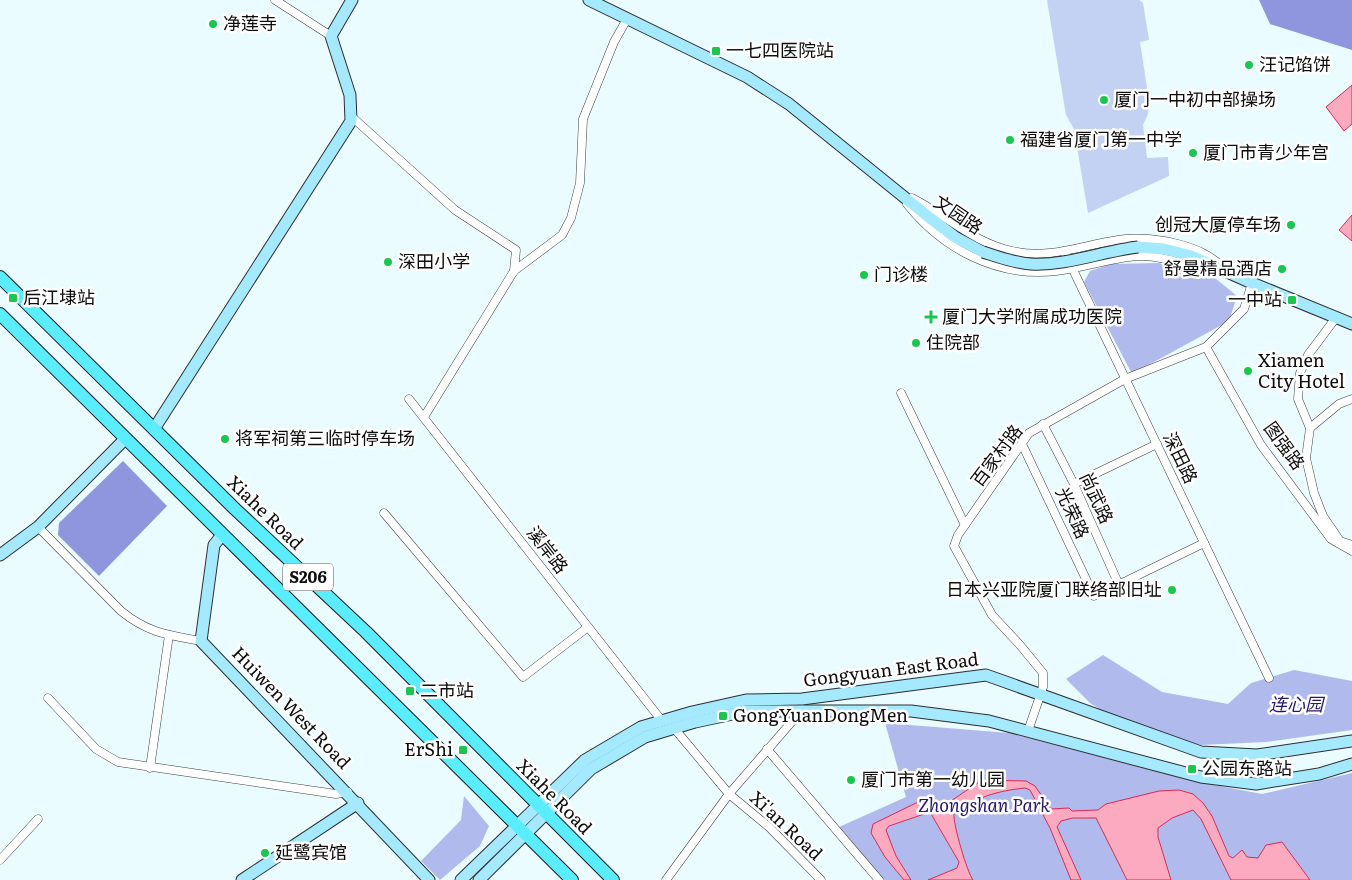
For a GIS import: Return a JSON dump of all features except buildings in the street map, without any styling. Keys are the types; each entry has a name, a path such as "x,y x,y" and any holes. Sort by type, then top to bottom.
{"main road":[{"path":"154,429 351,121 350,95 332,36 352,0"},
{"name":"文园路","path":"589,0 748,77 790,104 955,237 983,252 1009,261 1033,264 1055,262 1138,247 1164,249 1192,256 1335,319 1352,324"},
{"name":"Xiahe Road","path":"0,277 235,509 366,632 614,880"},
{"name":"S206","path":"0,314 572,880"},
{"path":"0,555 38,528 125,438"},
{"path":"201,641 214,545 222,535"},
{"name":"Huiwen West Road","path":"201,641 348,792 429,880"},
{"name":"Gongyuan East Road","path":"542,810 585,760 641,727 746,700 802,699 986,675 1039,696 1201,752 1257,755 1352,741"},
{"name":"Gongyuan East Road","path":"461,880 517,824 542,810 592,769 645,737 674,728 747,711 912,712 989,721 1201,777 1256,784 1319,774 1352,764"},
{"path":"242,880 358,803"},
{"path":"479,880 526,834 542,810"}],"street":[{"path":"275,0 332,36"},
{"path":"424,417 514,272 562,235 571,218 580,183 583,118 614,42 627,19"},
{"path":"351,116 455,210 516,250 514,272"},
{"path":"896,191 936,210 960,229 987,243 1012,251 1032,254 1064,251 1117,240 1138,238 1165,240 1211,255 1229,272"},
{"path":"896,191 924,225 949,244 979,260 1006,270 1032,273 1139,256 1163,257 1204,270 1229,272"},
{"name":"深田路","path":"1064,251 1269,678"},
{"name":"百家村路","path":"1028,732 1043,687 1043,673 992,615 954,546 965,525 1029,433 1125,379 1206,347 1244,309 1252,283"},
{"path":"1335,319 1308,355 1300,373 1298,399 1310,428 1306,458 1314,493 1323,516 1340,541 1352,545"},
{"name":"图强路","path":"1206,347 1262,445 1331,538 1352,551"},
{"path":"901,393 965,525"},
{"name":"溪岸路","path":"409,399 662,721"},
{"path":"1310,428 1339,404 1352,399"},
{"name":"尚武路","path":"1043,424 1074,484 1117,586 1204,543"},
{"name":"光荣路","path":"1022,444 1094,596"},
{"path":"1074,484 1156,444"},
{"path":"384,513 524,677 588,628"},
{"path":"38,528 121,611 149,630 201,641"},
{"path":"150,768 169,635"},
{"path":"48,698 96,749 118,762 336,794 348,792"},
{"name":"Xi'an Road","path":"666,880 729,794 802,710"},
{"name":"Xi'an Road","path":"674,728 729,794 769,827 821,880"},
{"path":"768,750 879,880"},
{"path":"0,860 38,819"}],"green space":[{"path":"1159,263 1215,278 1237,296 1229,321 1132,374 1084,282 1090,271 1111,264"},
{"name":"连心园","path":"1103,655 1162,692 1228,704 1251,683 1294,670 1352,681 1352,730 1266,742 1201,745 1129,727 1090,703 1066,679"},
{"name":"Zhongshan Park","path":"885,723 1009,733 1194,781 1262,794 1352,773 1352,880 884,880 839,827 906,797"},
{"path":"464,796 489,826 480,846 440,880 421,861 461,820"}],"shaded area":[{"name":"厦门一中初中部操场","path":"1047,0 1139,0 1143,3 1149,40 1140,42 1149,101 1148,114 1143,125 1147,158 1168,157 1169,176 1088,213 1074,129 1066,115"},
{"path":"1259,0 1352,0 1352,50 1270,24"},
{"path":"1352,85 1352,124 1344,131 1326,107"},
{"path":"1352,215 1352,241 1339,230"},
{"path":"123,461 167,506 99,576 58,535 59,523"},
{"path":"984,780 1026,781 1035,786 1051,809 1069,808 1072,811 1098,810 1106,804 1159,791 1179,790 1193,794 1203,803 1212,816 1229,856 1233,858 1242,850 1247,857 1258,858 1266,845 1282,842 1310,880 1231,880 1201,819 1193,810 1172,818 1158,828 1158,837 1171,880 1127,880 1096,818 1073,818 1061,821 1057,827 1081,880 1071,880 1050,828 1030,790 1025,788 987,796 970,803 954,814 961,848 973,880 928,880 957,868 959,862 930,812 889,826 886,830 896,856 911,880 904,880 885,857 871,833 873,824 916,803 931,798 935,807 948,803"}],"place":[{"name":"净莲寺","path":"213,24"},
{"name":"一七四医院站","path":"716,51"},
{"name":"汪记馅饼","path":"1249,65"},
{"name":"厦门一中初中部操场","path":"1104,100"},
{"name":"福建省厦门第一中学","path":"1010,140"},
{"name":"厦门市青少年宫","path":"1193,153"},
{"name":"创冠大厦停车场","path":"1291,225"},
{"name":"深田小学","path":"388,262"},
{"name":"舒曼精品酒店","path":"1282,269"},
{"name":"门诊楼","path":"864,275"},
{"name":"后江埭站","path":"13,298"},
{"name":"一中站","path":"1292,300"},
{"name":"厦门大学附属成功医院","path":"931,317"},
{"name":"住院部","path":"916,343"},
{"name":"Xiamen City Hotel","path":"1248,371"},
{"name":"将军祠第三临时停车场","path":"225,439"},
{"name":"日本兴亚院厦门联络部旧址","path":"1172,590"},
{"name":"二市站","path":"410,691"},
{"name":"GongYuanDongMen","path":"723,716"},
{"name":"ErShi","path":"463,750"},
{"name":"公园东路站","path":"1192,769"},
{"name":"厦门市第一幼儿园","path":"851,780"},
{"name":"延鹭宾馆","path":"265,853"}]}
